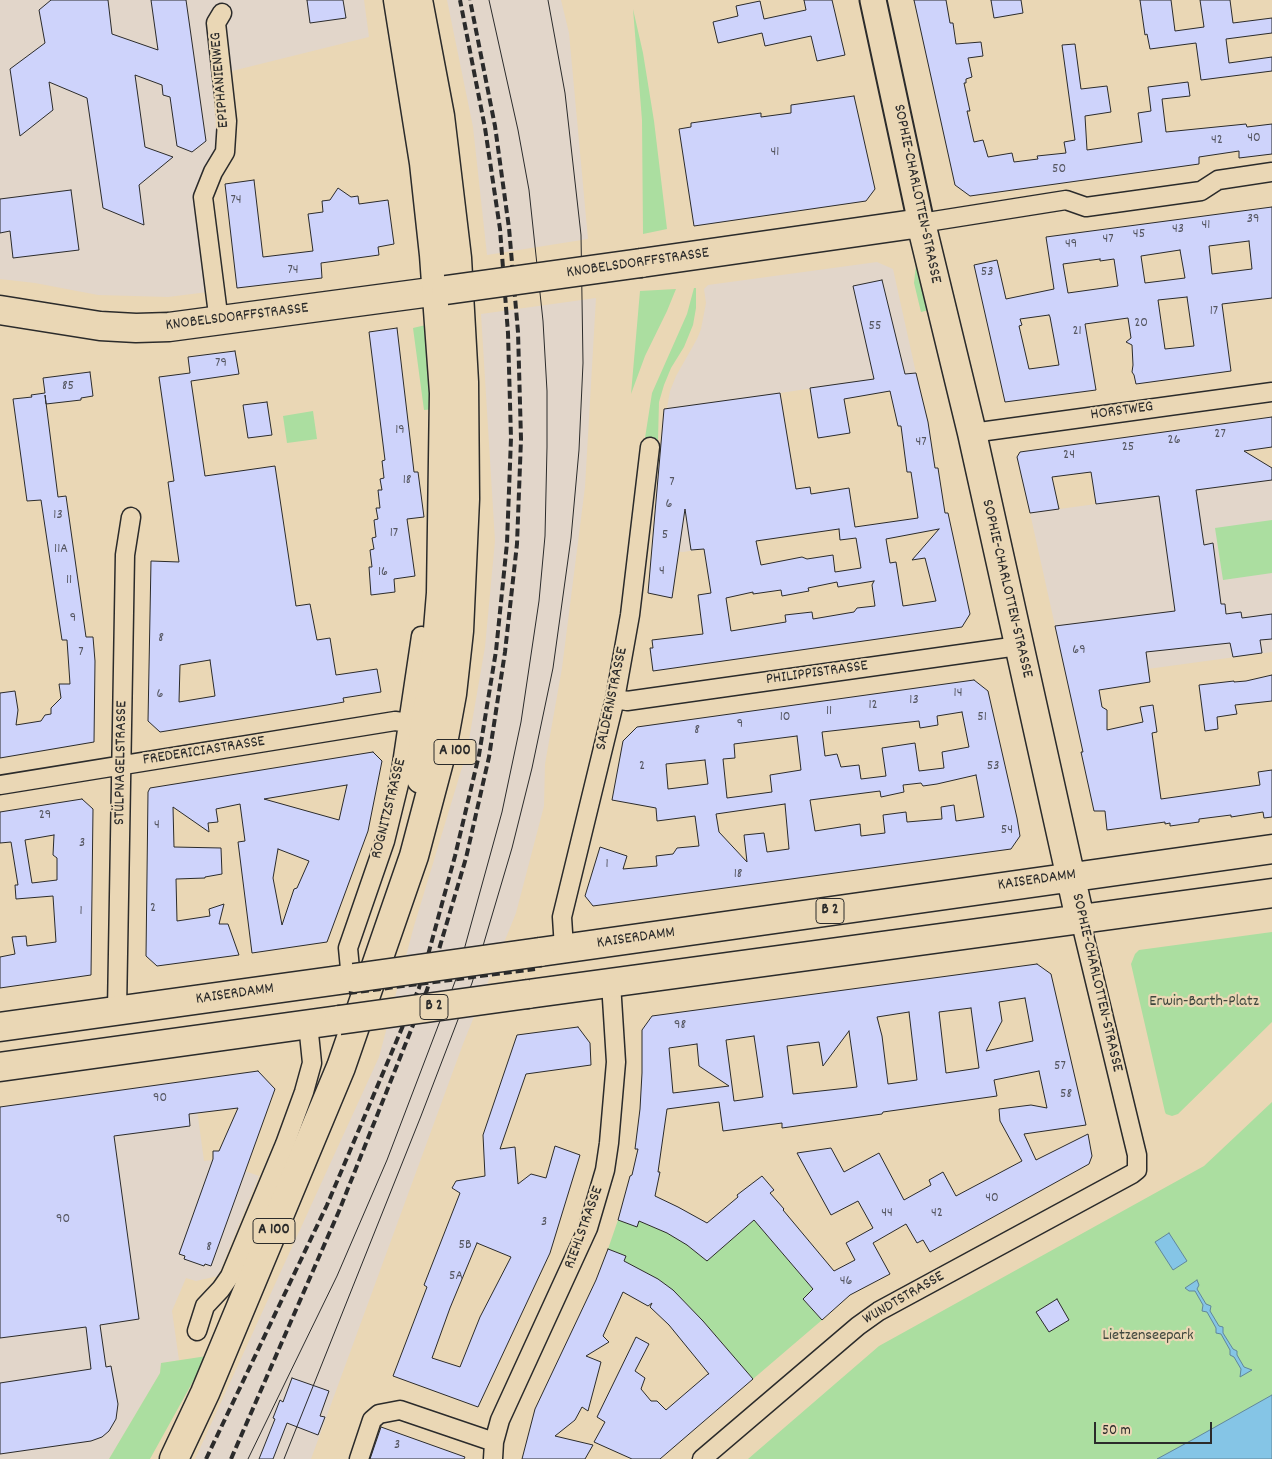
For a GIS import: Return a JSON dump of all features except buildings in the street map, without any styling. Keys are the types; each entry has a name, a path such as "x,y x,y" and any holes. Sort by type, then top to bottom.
{"main road":[{"path":"398,0 424,163 441,291 444,393 441,593 436,654 424,733 414,856"},
{"name":"A 100","path":"174,1459 205,1393 287,1200 340,1068 414,856 437,772 452,694 459,631 465,499 464,382 457,258 440,116 418,0"},
{"name":"A 100","path":"188,1459 277,1266 353,1080 409,923 438,823 458,737 471,656 477,576 478,395 469,243 456,144 433,0"},
{"name":"KNOBELSDORFFSTRASSE","path":"0,310 81,323 127,328 169,327 219,322 921,223"},
{"name":"SOPHIE-CHARLOTTEN-STRASSE","path":"921,223 972,433 1080,918"},
{"name":"KAISERDAMM","path":"0,1027 623,941 1272,848"},
{"path":"1123,869 1130,912"},
{"name":"B 2","path":"0,1067 1272,892"}],"street":[{"name":"SOPHIE-CHARLOTTEN-STRASSE","path":"873,0 921,223"},
{"name":"EPIPHANIENWEG","path":"219,322 203,197 213,172 225,152 227,121 216,23 222,13"},
{"name":"KNOBELSDORFFSTRASSE","path":"921,223 1066,200 1086,207 1201,191 1218,180 1272,172"},
{"name":"HORSTWEG","path":"972,433 1272,392"},
{"name":"SALDERNSTRASSE","path":"552,950 562,917 615,698 630,615 650,447"},
{"name":"STÜLPNAGELSTRASSE","path":"117,1010 125,555 131,517"},
{"name":"ROGNITZSTRASSE","path":"352,978 348,948 385,842 399,784 422,636"},
{"name":"PHILIPPISTRASSE","path":"615,698 627,701 1018,646"},
{"name":"FREDERICIASTRASSE","path":"0,785 395,721 409,723"},
{"name":"SOPHIE-CHARLOTTEN-STRASSE","path":"1080,918 1137,1155 1137,1170 1132,1174"},
{"name":"RIEHLSTRASSE","path":"493,1451 500,1420 588,1228 598,1198 609,1143 615,1080 615,1040 611,983"},
{"path":"197,1331 205,1306 230,1276 286,1144 312,1063 308,1024"},
{"name":"WUNDTSTRASSE","path":"702,1459 858,1326 879,1311 1132,1174"},
{"path":"358,1459 372,1420 379,1414 400,1410 493,1451"}],"shaded area":[{"path":"0,0 364,0 369,37 216,75 221,128 218,151 200,177 195,194 208,292 168,297 98,295 35,283 0,279"},
{"path":"447,0 561,0 569,33 588,239 487,255 473,127"},
{"path":"877,262 893,269 916,373 780,393 802,534 683,552 651,550 664,409 667,408 670,391 676,376 701,329 706,303 704,289 708,285"},
{"path":"596,298 585,487 562,668 545,764 544,806 516,913 463,1044 311,1459 195,1459 379,1057 414,926 467,751 485,647 495,541 481,314"},
{"path":"1272,480 1272,652 1067,680 1030,513"},
{"path":"193,1080 204,1161 213,1160 259,1176 218,1276 196,1281 186,1278 172,1311 179,1360 161,1363 160,1373 109,1459 0,1459 0,1107"}],"green space":[{"path":"633,9 643,53 654,121 667,229 643,234 642,120"},
{"path":"920,263 929,310 921,312 914,283 916,264"},
{"path":"694,288 696,288 696,308 693,325 684,347 671,368 659,402 658,440 645,438 652,393 687,314"},
{"path":"676,289 645,356 631,394 640,291"},
{"path":"430,324 434,409 424,410 413,328"},
{"path":"313,411 317,439 287,443 283,416"},
{"path":"1272,520 1272,573 1223,580 1215,528"},
{"name":"Erwin-Barth-Platz","path":"1272,932 1272,1022 1178,1114 1172,1116 1166,1114 1131,964 1135,954 1139,950"},
{"name":"Lietzenseepark","path":"1272,1102 1272,1459 748,1459 879,1346 1204,1166"},
{"path":"618,1220 637,1227 639,1221 667,1233 687,1245 707,1261 754,1220 813,1289 803,1299 822,1320 753,1379 703,1321 673,1290 658,1279 624,1261 626,1256 608,1249"},
{"path":"207,1356 150,1459 109,1459 160,1373 161,1363"}],"water":[{"path":"1169,1233 1187,1261 1173,1270 1155,1242"},
{"path":"1197,1280 1199,1285 1197,1289 1206,1304 1211,1306 1210,1311 1219,1326 1223,1327 1223,1333 1233,1349 1237,1351 1237,1355 1244,1367 1252,1370 1240,1377 1241,1369 1234,1357 1230,1355 1230,1350 1221,1334 1216,1333 1216,1328 1207,1312 1202,1311 1203,1305 1195,1291 1189,1291 1185,1288"},
{"path":"1272,1395 1272,1459 1157,1459 1192,1440"}],"tram line":[{"path":"248,1459 337,1276 387,1160 456,979 502,812 521,722 539,601 545,536 547,391 543,321 529,190 518,130 489,0"},
{"path":"284,1459 472,983 512,848 532,768 553,668 571,538 579,450 583,363 581,235 565,93 548,0"}],"railway":[{"path":"206,1459 327,1205 419,988 455,856 479,755 496,651 507,543 511,438 508,333 500,229 485,128 460,0"},
{"path":"231,1459 339,1211 427,990 466,858 489,757 505,652 517,544 521,439 518,332 509,228 495,126 470,0"},
{"path":"349,993 535,969"},
{"path":"344,1009 532,981"}]}
